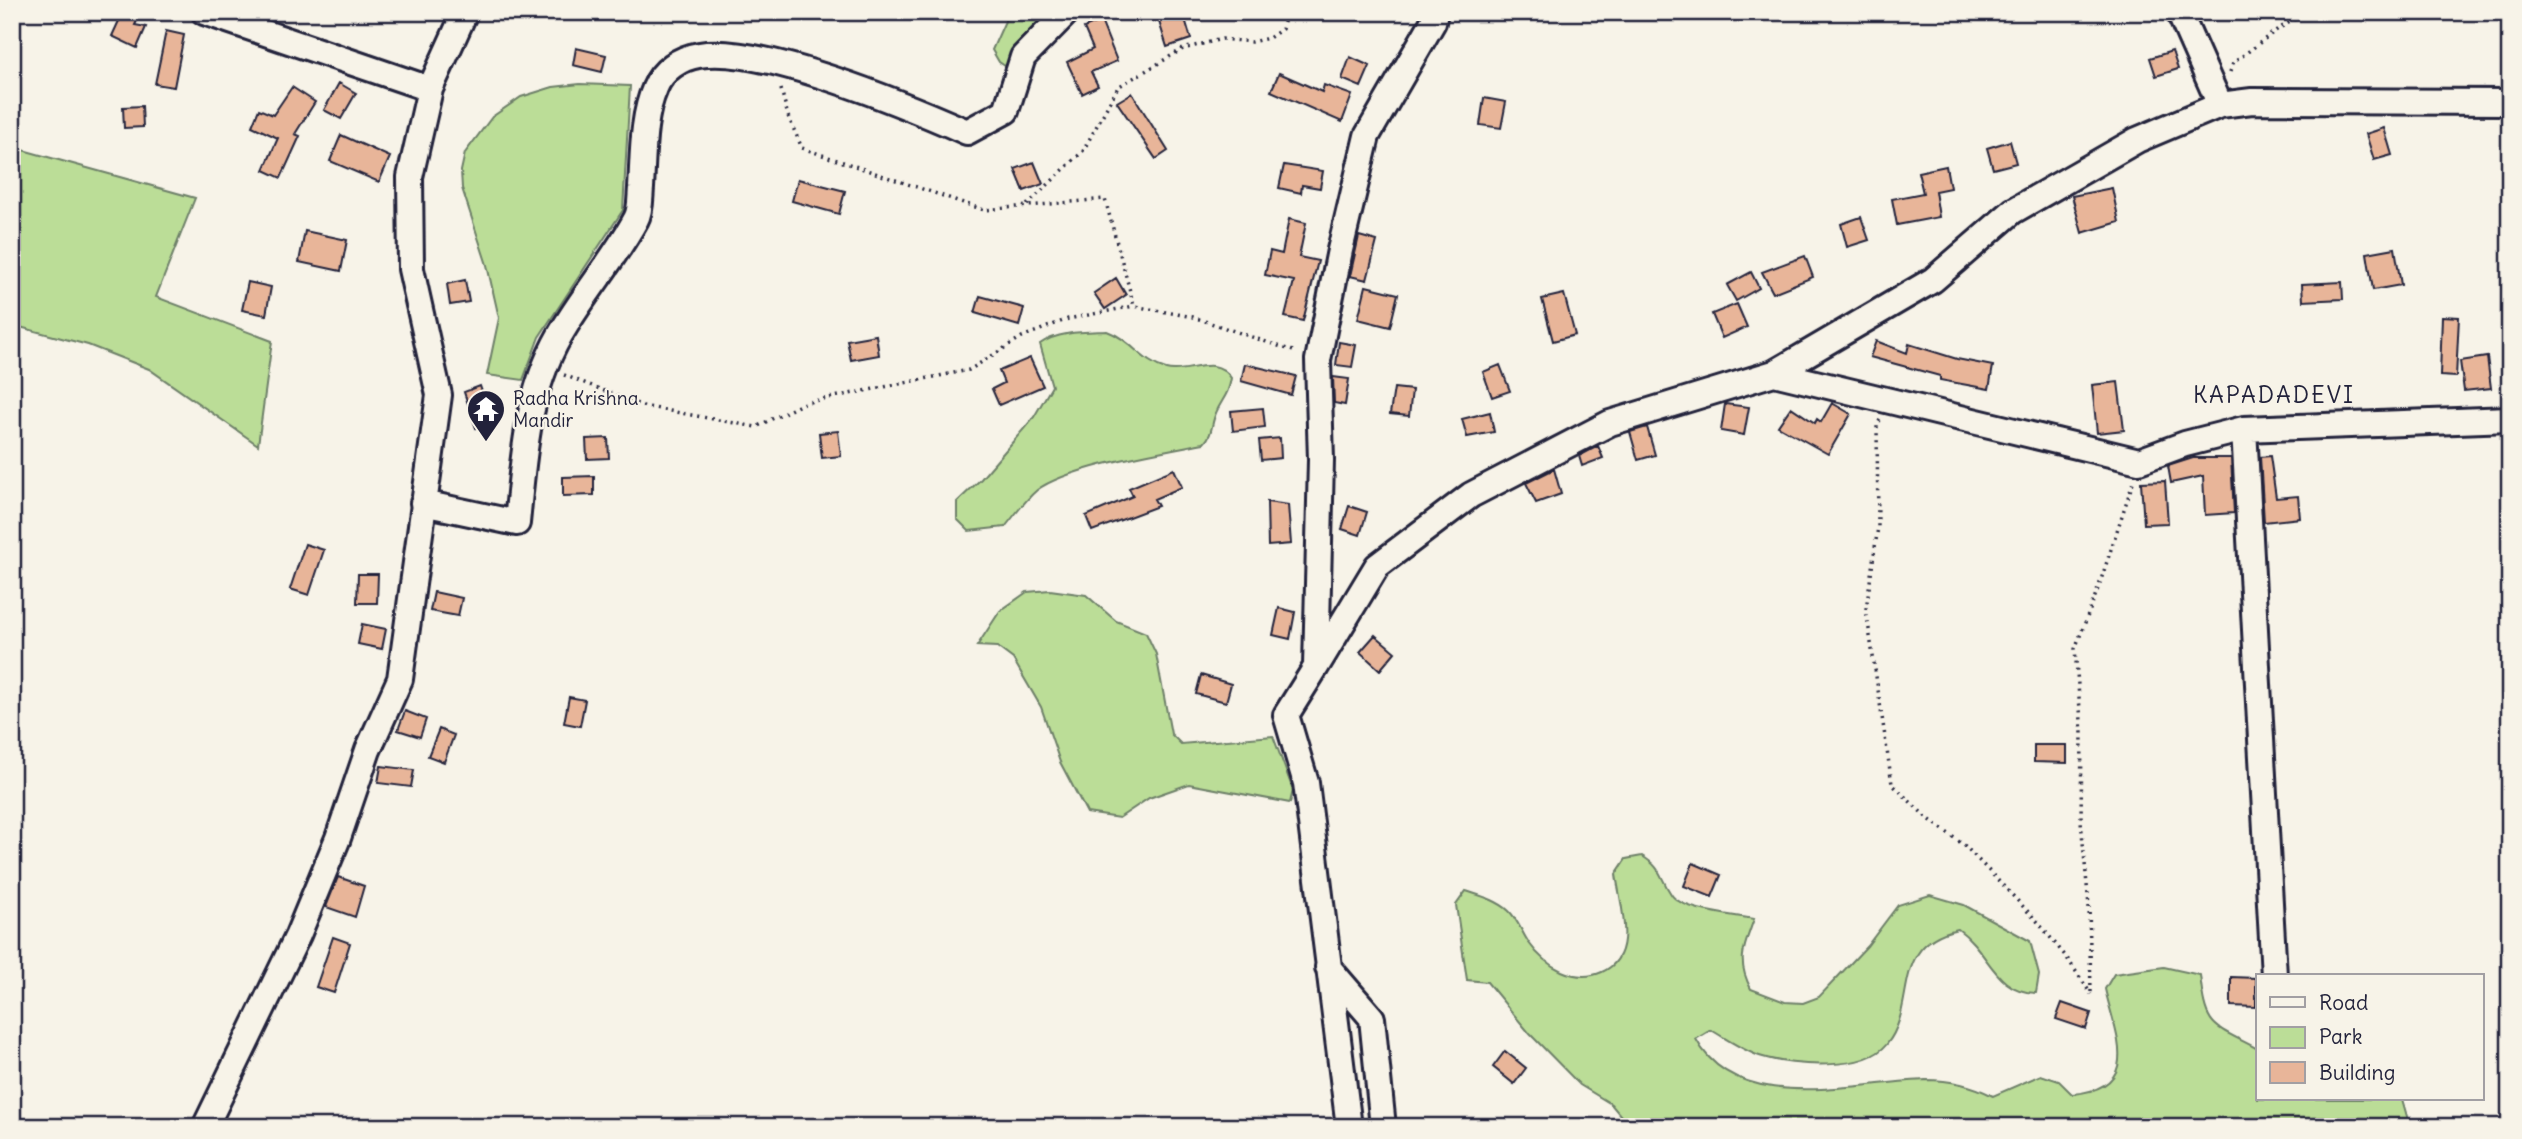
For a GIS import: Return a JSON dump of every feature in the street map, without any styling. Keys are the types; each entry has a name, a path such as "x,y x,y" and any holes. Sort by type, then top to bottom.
{"street":[{"path":"204,12 430,89"},
{"path":"205,1127 298,935 338,838 368,750 400,679 439,395 411,269 410,177 430,89 464,12"},
{"path":"423,503 517,523 527,420 545,368 565,326 607,268 638,215 645,132 655,88 674,63 699,55 727,54 775,62 912,108 967,132 1006,111 1023,57 1067,12"},
{"path":"1316,667 1321,460 1318,360 1367,136 1433,22 1435,12"},
{"path":"2179,12 2220,105"},
{"path":"1349,1127 1306,783 1286,716 1377,566 1471,495 1610,423 1774,373 1933,280 2013,211 2137,139 2220,105 2252,101 2510,102"},
{"path":"1774,373 2139,461 2185,444 2244,429 2510,419"},
{"path":"2244,429 2274,974"},
{"path":"1328,967 1372,1018 1383,1127"}],"path":[{"path":"1026,206 1083,151 1118,87 1183,50 1222,39 1251,42 1269,38 1282,29 1287,12"},
{"path":"2220,105 2233,63 2278,29 2307,12"},
{"path":"775,62 788,116 802,148 984,210 1105,199 1134,306"},
{"path":"545,368 643,406 756,426 804,403 856,395 969,370 1022,337 1069,319 1134,306 1193,317 1318,360"},
{"path":"1891,400 1877,425 1878,527 1866,609 1892,784 1926,817 1965,846 2037,921 2067,958 2091,994 2089,906 2081,821 2082,733 2075,649 2099,586 2139,461"}],"green space":[{"path":"1009,12 1056,12 1008,68 999,62 992,50"},
{"path":"580,84 630,86 623,210 539,337 523,380 487,375 499,318 487,265 462,188 461,171 465,153 492,117 521,97 553,87"},
{"path":"12,147 195,198 156,297 272,341 258,445 149,369 88,345 12,325"},
{"path":"1107,331 1157,366 1174,370 1209,366 1225,371 1231,378 1230,384 1207,440 1204,443 1070,474 1037,490 1005,527 969,531 957,519 957,502 981,479 1034,417 1052,386 1040,344 1064,334"},
{"path":"1050,590 1086,595 1116,621 1146,633 1156,654 1171,734 1181,744 1273,736 1293,790 1290,803 1189,784 1149,798 1119,818 1087,813 1060,762 1041,707 1013,659 997,647 977,646 1000,611 1027,592"},
{"path":"1642,856 1648,860 1657,869 1671,894 1685,905 1754,919 1743,954 1746,979 1751,989 1785,1002 1803,1003 1819,997 1867,946 1898,905 1930,895 1964,905 2030,941 2039,975 2036,993 2022,991 2001,978 1969,938 1958,929 1936,937 1922,948 1913,962 1896,1028 1887,1044 1877,1053 1863,1059 1846,1063 1792,1063 1756,1055 1711,1030 1696,1039 1715,1063 1739,1078 1768,1086 1800,1089 1935,1080 1969,1086 1993,1096 2041,1075 2059,1081 2072,1094 2094,1090 2109,1082 2117,1071 2119,1057 2105,989 2114,974 2164,967 2200,975 2205,1006 2214,1023 2256,1048 2256,1100 2402,1100 2410,1127 2208,1127 2180,1122 2167,1127 1630,1127 1611,1104 1580,1085 1530,1034 1487,982 1467,980 1456,905 1466,891 1494,901 1512,915 1536,952 1552,966 1572,974 1592,975 1613,964 1624,942 1623,914 1616,874 1626,859"}],"building":[{"path":"123,12 141,12 135,25 146,27 137,48 112,36"},
{"path":"1156,12 1183,12 1191,39 1167,47"},
{"path":"1101,21 1117,61 1091,72 1098,86 1082,94 1067,62 1093,49 1084,28"},
{"path":"166,31 184,35 174,87 155,84"},
{"path":"576,48 606,55 602,72 573,65"},
{"path":"2172,51 2178,69 2156,76 2150,58"},
{"path":"1350,57 1370,66 1361,87 1342,79"},
{"path":"1279,73 1322,92 1324,85 1352,95 1342,122 1271,91"},
{"path":"339,83 356,93 341,119 324,110"},
{"path":"292,87 315,102 295,134 300,136 281,178 264,170 278,138 252,126 259,109 273,115"},
{"path":"1132,93 1168,151 1156,159 1117,102"},
{"path":"1484,98 1506,102 1501,128 1480,125"},
{"path":"142,106 143,127 124,128 123,107"},
{"path":"2384,128 2392,155 2374,160 2366,134"},
{"path":"341,135 390,157 379,182 330,161"},
{"path":"2010,141 2016,163 1993,169 1987,148"},
{"path":"1034,162 1043,184 1024,191 1015,169"},
{"path":"1284,165 1323,171 1320,188 1302,185 1301,193 1279,188"},
{"path":"1946,166 1950,188 1935,191 1939,217 1897,225 1892,199 1923,193 1918,172"},
{"path":"798,179 845,191 839,214 792,201"},
{"path":"2112,188 2119,222 2082,233 2072,196"},
{"path":"1861,217 1869,240 1847,247 1841,224"},
{"path":"1289,219 1306,223 1299,257 1318,261 1303,321 1285,317 1294,281 1265,275 1270,251 1282,254"},
{"path":"305,231 347,240 341,271 299,262"},
{"path":"1359,236 1377,241 1367,280 1350,276"},
{"path":"2395,248 2401,285 2373,290 2367,253"},
{"path":"1805,256 1813,277 1773,293 1762,272"},
{"path":"1751,272 1759,288 1736,301 1727,285"},
{"path":"1116,278 1126,295 1105,309 1094,293"},
{"path":"465,280 469,302 450,305 447,284"},
{"path":"248,282 271,287 266,315 242,310"},
{"path":"2342,282 2343,299 2303,301 2302,284"},
{"path":"1366,286 1398,294 1390,327 1358,319"},
{"path":"1564,294 1575,335 1553,341 1542,299"},
{"path":"980,296 1024,308 1019,326 975,313"},
{"path":"1737,304 1747,327 1722,338 1712,314"},
{"path":"2442,316 2459,317 2456,377 2440,376"},
{"path":"876,335 879,355 851,360 847,340"},
{"path":"1876,341 1907,353 1909,344 1957,359 1993,366 1989,389 1940,380 1940,376 1870,357"},
{"path":"1339,342 1356,345 1352,367 1336,365"},
{"path":"2487,357 2491,388 2464,391 2460,361"},
{"path":"1030,358 1043,386 999,405 992,389 1004,383 999,371"},
{"path":"1245,364 1296,376 1291,395 1241,381"},
{"path":"1500,365 1510,391 1492,397 1483,372"},
{"path":"1333,377 1349,379 1345,405 1334,403"},
{"path":"2118,382 2124,430 2097,433 2092,385"},
{"path":"480,386 493,423 476,428 464,392"},
{"path":"1394,388 1412,390 1409,416 1390,414"},
{"path":"1832,403 1851,414 1828,454 1778,426 1791,407 1815,423 1817,419 1821,422"},
{"path":"1725,404 1749,407 1744,435 1721,431"},
{"path":"1263,408 1265,427 1233,431 1231,411"},
{"path":"1490,412 1494,432 1467,437 1462,419"},
{"path":"1647,427 1655,455 1638,460 1630,432"},
{"path":"838,431 841,456 822,458 819,433"},
{"path":"608,438 609,458 587,459 586,439"},
{"path":"1280,438 1281,458 1261,460 1259,440"},
{"path":"1598,446 1603,458 1582,466 1579,456"},
{"path":"2270,456 2276,498 2298,496 2300,518 2264,522 2260,457"},
{"path":"2193,458 2231,458 2234,513 2205,515 2203,476 2171,483 2168,466"},
{"path":"1174,469 1182,487 1154,499 1158,506 1092,531 1086,516 1133,496 1129,488"},
{"path":"1554,469 1561,494 1536,503 1526,483"},
{"path":"594,476 594,495 563,496 563,477"},
{"path":"2165,481 2168,523 2144,524 2141,482"},
{"path":"1267,502 1288,505 1291,544 1268,546"},
{"path":"1349,506 1367,512 1360,535 1342,529"},
{"path":"305,544 324,550 309,595 290,589"},
{"path":"358,574 378,574 377,603 357,603"},
{"path":"434,592 462,598 458,616 430,611"},
{"path":"1279,608 1295,612 1290,639 1273,635"},
{"path":"362,624 386,629 382,649 358,644"},
{"path":"1375,635 1395,652 1380,670 1360,652"},
{"path":"1201,675 1231,684 1226,702 1196,694"},
{"path":"569,697 585,700 580,726 564,723"},
{"path":"405,711 426,719 420,737 398,730"},
{"path":"439,729 454,735 444,762 428,756"},
{"path":"2034,745 2067,745 2067,763 2034,762"},
{"path":"381,766 414,770 411,787 378,783"},
{"path":"1693,863 1721,875 1712,897 1684,886"},
{"path":"338,877 364,886 355,917 326,907"},
{"path":"333,937 350,943 334,993 316,987"},
{"path":"2231,977 2256,978 2256,1007 2231,1006"},
{"path":"2062,1003 2091,1013 2086,1029 2056,1019"},
{"path":"1505,1051 1526,1068 1514,1084 1493,1067"}],"place":[{"name":"Radha Krishna Mandir","path":"486,443"}],"district":[{"name":"KAPADADEVI","path":"2274,394"}]}
